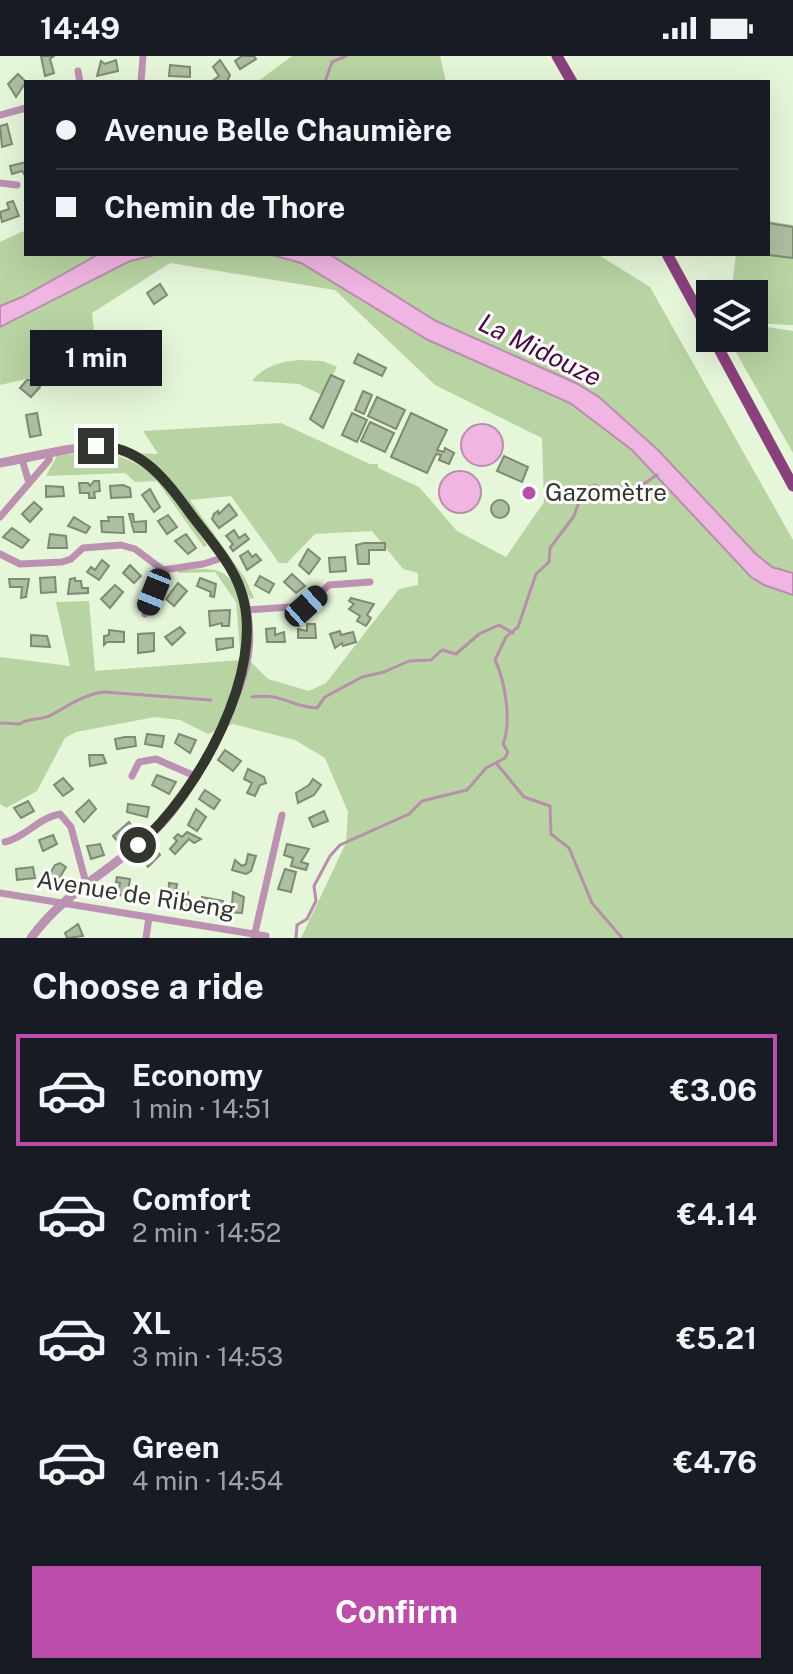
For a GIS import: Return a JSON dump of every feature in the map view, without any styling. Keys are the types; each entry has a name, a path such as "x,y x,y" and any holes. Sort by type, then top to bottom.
{"main road":[{"path":"557,56 571,80"},
{"path":"668,256 696,308"},
{"path":"720,352 793,486"}],"street":[{"path":"141,80 143,56"},
{"path":"78,71 80,80"},
{"path":"0,115 24,109"},
{"path":"0,183 17,185"},
{"path":"0,463 107,446 135,455 160,475 237,579 248,629 246,665 232,701 195,776 173,810 155,831 61,903 31,938"},
{"path":"0,517 49,460 50,453"},
{"path":"22,459 29,483"},
{"path":"0,554 20,564 62,562 71,559 83,548 121,545 135,549 163,570 222,558"},
{"path":"145,614 163,570"},
{"path":"246,610 306,606 329,585 370,582"},
{"path":"132,776 139,762 156,759 195,776"},
{"path":"5,842 18,839 48,816 60,814 71,827 86,883"},
{"path":"254,936 282,815"},
{"name":"Avenue de Ribeng","path":"0,893 266,936"},
{"path":"146,938 149,917"}],"green space":[{"path":"292,56 440,56 446,80 260,80"},
{"path":"770,221 793,225 793,325 768,324 768,280 733,280 736,256 770,256"},
{"path":"24,231 24,256 600,256 650,287 793,540 793,938 301,938 346,843 348,812 325,758 295,740 233,724 208,734 180,720 155,717 76,732 65,738 37,791 6,808 0,804 0,657 70,666 56,602 89,601 95,671 241,660 236,602 215,572 178,573 178,570 198,569 218,571 227,576 238,595 243,654 268,679 309,691 326,683 399,589 418,585 418,573 403,569 372,531 315,534 287,563 279,563 231,496 190,500 245,578 254,598 250,599 242,580 167,479 158,468 136,453 158,454 143,431 281,423 370,464 378,464 378,468 419,487 457,531 506,557 544,502 542,438 435,385 335,290 170,263 92,313 98,363 0,385 0,242"},
{"path":"768,327 793,331 793,453 736,352 768,352"},
{"path":"299,360 323,361 337,367 322,395 299,384 252,381 273,366"},
{"path":"93,452 132,461 147,471 161,483 173,497 207,545 204,547 157,481 135,482 125,473 46,476 57,456"}],"shaded area":[{"path":"95,256 151,256 130,261 0,327 0,306"},
{"path":"276,256 332,256 436,321 576,383 599,397 658,450 756,554 772,567 793,573 793,595 751,577 632,450 570,403 428,340 301,263"},
{"path":"482,424 497,430 503,445 497,460 482,466 467,460 461,445 467,430"},
{"path":"460,471 475,477 481,492 475,507 460,513 445,507 439,492 445,477"}],"building":[{"path":"41,56 54,56 50,59 54,73 45,76"},
{"path":"242,56 254,56 256,59 240,69 235,61"},
{"path":"116,60 118,71 97,76 101,61 105,64"},
{"path":"220,60 230,75 228,80 213,80 219,76 213,67"},
{"path":"170,65 190,67 190,77 169,76"},
{"path":"18,74 24,80 16,97 8,84"},
{"path":"7,124 12,144 2,147 0,126"},
{"path":"24,162 24,174 22,171 12,174 10,166"},
{"path":"13,201 19,216 2,222 0,212 9,209 7,203"},
{"path":"770,223 793,227 793,258 770,255"},
{"path":"160,284 167,295 154,304 147,293"},
{"path":"358,354 386,368 382,376 354,363"},
{"path":"331,375 344,381 323,428 310,419"},
{"path":"27,380 40,387 31,397 20,388"},
{"path":"363,391 372,395 364,414 355,410"},
{"path":"377,397 405,410 396,429 368,416"},
{"path":"37,413 41,435 30,437 26,415"},
{"path":"352,413 367,420 357,442 342,435"},
{"path":"411,413 447,430 437,450 444,452 445,448 454,453 449,464 439,460 441,455 436,454 427,473 391,457"},
{"path":"370,422 394,433 385,452 361,441"},
{"path":"504,456 528,467 522,482 497,471"},
{"path":"94,481 99,481 100,491 94,492 95,498 89,498 89,493 80,493 79,483 90,486"},
{"name":"Gazomètre","path":"529,485 536,492 529,499 522,492"},
{"path":"46,486 63,487 64,496 46,497"},
{"path":"110,486 130,488 131,497 111,498"},
{"path":"150,489 160,507 154,512 142,495"},
{"path":"500,500 509,509 500,518 491,509"},
{"path":"34,502 42,509 30,522 22,514"},
{"path":"229,504 237,515 219,528 212,519 214,514 218,511 219,514"},
{"path":"129,514 133,514 134,522 146,521 146,532 134,532"},
{"path":"168,515 177,527 167,534 158,521"},
{"path":"74,517 90,527 86,533 68,526"},
{"path":"108,517 123,517 124,533 102,532 101,521 109,521"},
{"path":"12,528 29,540 22,548 3,537"},
{"path":"234,530 239,538 245,534 249,539 233,551 230,547 233,544 226,536"},
{"path":"50,534 66,536 67,548 48,548"},
{"path":"186,534 196,548 188,554 175,541"},
{"path":"385,543 385,550 369,550 369,564 358,564 356,545"},
{"path":"308,549 320,559 309,574 299,565"},
{"path":"248,551 252,557 256,554 261,560 247,570 240,556"},
{"path":"345,557 346,571 330,572 329,558"},
{"path":"102,560 109,566 99,580 87,572 91,567 95,570"},
{"path":"130,565 141,576 134,583 123,573"},
{"path":"292,574 305,586 296,593 284,582"},
{"path":"260,576 274,584 269,593 255,585"},
{"path":"55,577 56,592 41,593 40,578"},
{"path":"75,578 75,581 81,581 82,588 88,588 88,593 68,594 70,579"},
{"path":"200,578 216,584 214,597 210,596 211,592 197,586"},
{"path":"9,579 29,579 26,597 21,598 22,587 10,587"},
{"path":"178,583 187,591 174,606 166,599"},
{"path":"115,585 123,592 110,608 101,599"},
{"path":"351,598 374,604 367,615 371,618 366,626 357,621 360,616 349,609 354,604 349,601"},
{"path":"230,610 229,626 222,626 222,623 210,626 209,611"},
{"path":"307,624 315,624 316,638 298,638 298,629 307,631"},
{"path":"180,627 185,633 172,645 165,637"},
{"path":"275,628 275,635 284,632 285,642 267,642 266,629"},
{"path":"109,630 124,632 124,642 107,642 104,645 104,636 109,635"},
{"path":"340,631 341,635 353,632 356,642 343,646 342,643 335,648 330,634"},
{"path":"154,633 154,651 138,653 138,634"},
{"path":"31,635 47,636 50,647 31,646"},
{"path":"233,638 233,647 217,650 216,639"},
{"path":"147,734 164,736 162,747 145,744"},
{"path":"179,734 196,740 190,753 175,743"},
{"path":"135,737 136,746 117,749 115,739"},
{"path":"225,750 241,761 233,771 218,760"},
{"path":"89,755 103,755 106,763 90,766"},
{"path":"248,769 264,777 266,783 260,785 255,796 247,793 252,783 244,779"},
{"path":"157,775 176,782 169,794 152,785"},
{"path":"63,778 73,789 63,796 54,785"},
{"path":"313,779 321,785 314,795 298,803 296,793"},
{"path":"205,790 220,800 214,809 199,799"},
{"path":"89,800 96,809 84,822 76,812"},
{"path":"28,801 34,811 21,818 14,808"},
{"path":"128,804 149,807 147,817 127,812"},
{"path":"196,809 206,817 197,831 188,825"},
{"path":"324,811 328,821 313,827 309,818"},
{"path":"129,822 135,830 120,844 113,836"},
{"path":"187,832 201,839 194,843 189,839 175,854 170,849 177,841 174,838 178,834 182,837"},
{"path":"53,835 57,844 43,851 39,840"},
{"path":"100,844 104,855 91,859 87,846"},
{"path":"287,844 309,849 301,862 308,864 306,870 291,866 293,858 284,855"},
{"path":"153,846 160,855 148,867 142,858"},
{"path":"248,854 256,856 251,871 246,874 232,870 235,860 242,866 246,864"},
{"path":"60,863 66,867 57,882 48,877 55,865"},
{"path":"33,867 35,878 17,880 16,869"},
{"path":"285,869 296,872 291,892 278,889"},
{"path":"117,877 130,879 127,896 118,895 120,883 116,882"},
{"path":"169,883 177,884 176,890 188,892 186,906 174,901 173,904 168,903"},
{"path":"233,892 244,897 242,913 226,912 227,903 232,904"},
{"path":"202,897 223,901 221,911 200,907"},
{"path":"78,924 83,936 67,938 65,933"}],"waterway":[{"path":"326,80 332,62 346,56"},
{"path":"296,938 297,925 307,919 316,901 314,886 330,856 340,845 409,814 422,801 467,790 486,768 505,758 508,752 503,744 507,724 506,701 495,660 506,637 518,627 536,574 549,562 550,548 574,516 584,488 596,485 609,501 621,499 657,475"},
{"path":"252,697 279,698 317,708 325,697 362,677 409,661 431,660 442,650 456,654 479,634 499,625 513,633"},
{"path":"0,723 20,724 47,717 83,698 104,692 211,700"},
{"path":"497,764 524,797 550,806 551,834 569,848 592,903 622,938"}],"place":[{"name":"Gazomètre","path":"529,493"}],"route":[{"path":"96,446 107,446 135,455 177,494 237,579 248,629 246,665 213,742 185,794 155,831 138,845"}],"water label":[{"name":"La Midouze","path":"540,350"}]}
